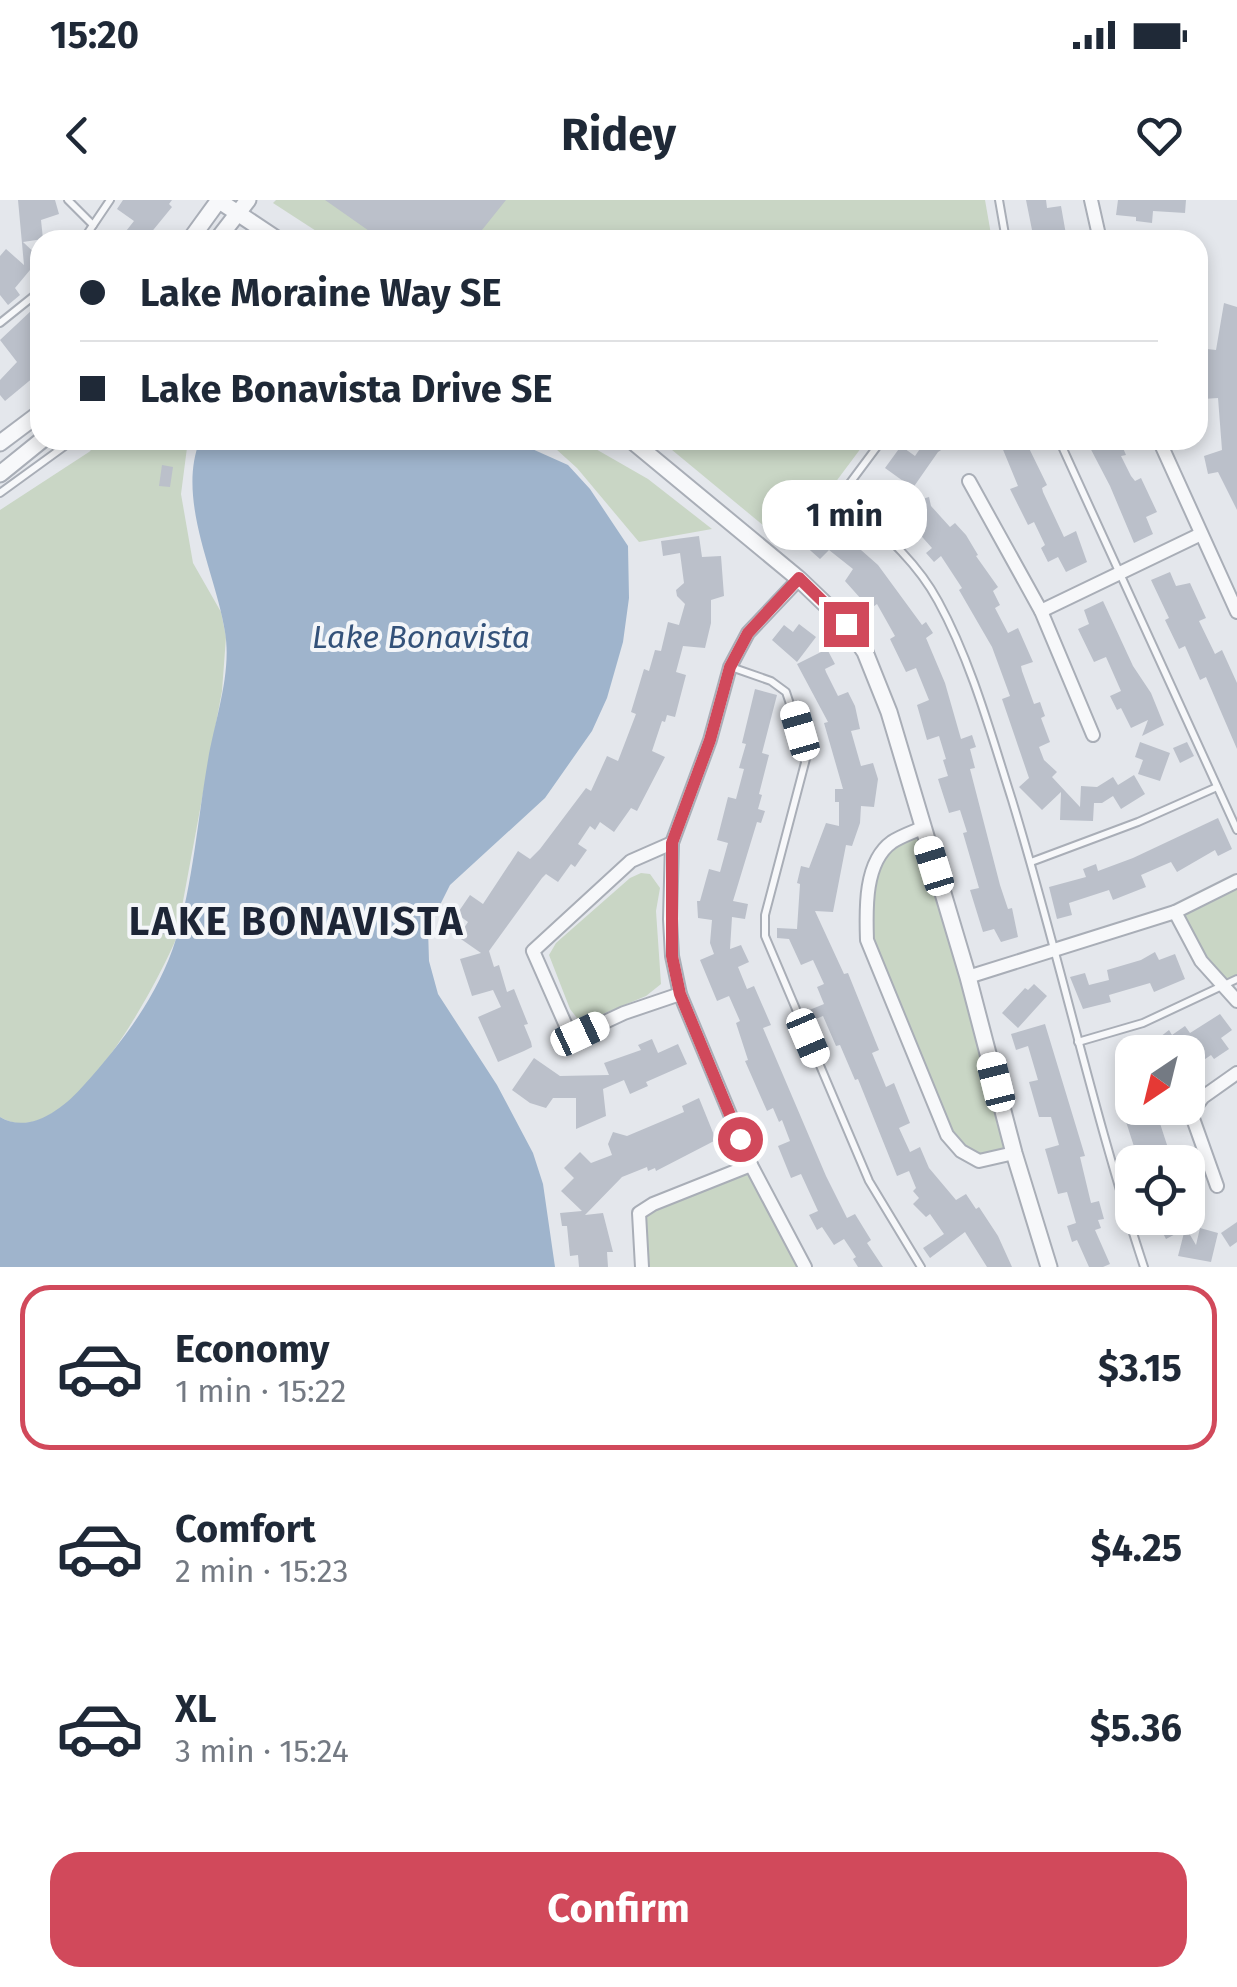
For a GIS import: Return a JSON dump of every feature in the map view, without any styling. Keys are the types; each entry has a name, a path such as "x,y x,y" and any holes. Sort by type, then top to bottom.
{"street":[{"path":"197,230 219,200 262,230"},
{"path":"225,230 248,200"},
{"path":"1092,200 1098,230"},
{"path":"0,444 30,420"},
{"path":"0,474 30,450"},
{"path":"644,450 799,578 846,624 865,652 889,712 1049,1267"},
{"path":"1163,450 1237,612"},
{"path":"969,481 1041,611 1093,735"},
{"path":"1041,611 1201,534"},
{"path":"799,578 748,633 730,667 710,740 672,843 672,956 680,994 751,1165 805,1267"},
{"path":"922,828 891,842 876,860 866,914 868,940 947,1135 962,1151 980,1160 1014,1152"},
{"path":"672,843 631,861 532,951 567,1028 580,1034 624,1013 680,994"},
{"path":"968,977 1175,912 1237,881"},
{"path":"1175,912 1201,961 1237,1001"},
{"path":"1216,1186 1191,1113 1203,1098 1237,1074"},
{"path":"642,1267 639,1213 751,1165"}],"lane":[{"path":"68,200 93,225"},
{"path":"90,230 110,200"},
{"path":"999,200 1004,230"},
{"path":"0,322 30,299"},
{"path":"0,493 58,450"},
{"path":"875,450 841,495 910,559 938,600 985,714 1031,862 1078,1042 1144,1267"},
{"path":"1065,450 1237,830"},
{"path":"730,667 771,681 786,692 794,707 808,755 765,915 765,936 869,1181 920,1267"},
{"path":"1031,862 1217,788"},
{"path":"1078,1042 1142,1023 1237,979"}],"green space":[{"path":"985,200 990,230 315,230 273,203"},
{"name":"Lake Bonavista","path":"187,450 181,494 193,563 221,612 226,637 222,691 176,939 129,1027 106,1061 80,1091 53,1113 26,1123 0,1117 0,510 89,452"},
{"path":"557,450 597,450 648,479 712,529 639,542"},
{"path":"672,450 860,450 826,495 832,501 793,550"},
{"path":"922,828 1014,1153 979,1161 947,1135 878,970 866,915 876,860"},
{"path":"650,874 660,888 656,911 661,984 646,996 588,1020 577,1018 549,955 556,943 630,878"},
{"path":"1237,881 1237,979 1223,986 1175,912"},
{"path":"751,1165 805,1267 642,1267 639,1213"}],"water":[{"name":"Lake Bonavista","path":"197,450 534,450 568,465 590,489 628,546 629,598 623,642 607,698 592,731 545,798 450,885 428,929 429,961 438,994 497,1085 533,1153 543,1184 555,1267 0,1267 0,1117 11,1122 34,1121 57,1110 84,1085 149,998 169,959 182,918 227,648 195,512"}],"building":[{"path":"18,200 55,200 59,214 41,220 42,230 30,230 30,241 23,242 30,249 30,270 15,288 20,295 8,305 0,295 0,256 6,249 24,265"},
{"path":"123,200 172,200 172,207 153,230 127,230 134,221 117,209"},
{"path":"325,200 506,200 482,230 368,230"},
{"path":"1026,200 1046,200 1047,208 1061,206 1065,230 1032,230"},
{"path":"1118,200 1186,200 1185,213 1153,211 1152,223 1136,221 1136,217 1116,215"},
{"path":"1224,303 1237,307 1237,510 1218,472 1208,474 1204,456 1222,450 1218,398 1208,399 1208,349 1216,350"},
{"path":"30,312 30,380 5,401 0,395 0,380 17,362 0,340"},
{"path":"898,450 915,456 919,450 941,450 901,505 929,497 931,506 950,527 955,523 966,535 998,587 993,591 1000,605 995,608 1008,633 1018,628 1033,662 1021,666 1034,704 1040,702 1045,716 1041,718 1050,742 1039,747 1044,760 1057,772 1052,777 1080,807 1081,786 1097,787 1113,777 1118,785 1134,775 1145,794 1121,809 1113,796 1094,803 1093,821 1060,820 1061,792 1042,810 1019,787 1029,778 1002,699 1010,696 992,647 941,556 934,562 926,553 932,548 907,520 899,522 890,492 910,486 885,468"},
{"path":"1003,450 1030,450 1047,485 1043,492 1064,537 1076,531 1087,562 1066,572 1058,557 1048,562 1034,522 1028,525 1010,489 1018,486"},
{"path":"1091,450 1124,450 1126,455 1121,456 1131,476 1135,481 1141,478 1157,512 1146,517 1153,534 1134,543"},
{"path":"162,465 173,467 170,487 159,486"},
{"path":"827,520 878,565 922,625 926,622 933,633 926,638 945,683 961,739 972,735 976,747 970,749 975,768 970,769 1000,885 1008,909 1012,908 1018,937 1001,942 994,929 983,932 970,890 979,888 963,833 967,832 960,810 949,813 938,779 948,776 943,760 946,759 939,736 927,740 917,705 929,700 916,668 906,672 890,639 895,636 877,604 870,609 845,581 853,569 829,550 820,559 803,544"},
{"path":"699,536 702,557 721,556 724,596 711,600 705,648 683,646 676,672 686,675 675,717 667,715 662,721 652,751 665,757 637,811 631,808 614,832 600,822 595,830 590,826 578,844 587,850 575,867 571,864 558,882 546,874 489,951 494,967 499,965 507,992 514,989 532,1047 498,1062 478,1017 501,1007 493,990 472,996 460,959 481,953 458,937 468,922 457,914 470,895 483,904 518,851 530,859 540,849 586,788 591,791 607,756 618,761 636,714 631,712 644,669 649,671 655,650 661,651 668,622 679,625 685,604 676,590 684,583 680,553 663,556 661,541"},
{"path":"1170,572 1176,586 1190,583 1206,618 1199,621 1215,654 1222,650 1237,683 1237,749 1206,677 1200,680 1185,646 1179,649 1165,620 1169,618 1151,580"},
{"path":"1103,601 1164,725 1142,736 1148,720 1131,728 1121,708 1117,710 1110,696 1121,691 1106,657 1094,662 1078,629 1089,624 1084,610"},
{"path":"799,624 816,637 797,662 772,640 784,625 793,632"},
{"path":"827,649 835,664 826,672 838,696 848,692 855,706 860,729 851,731 861,766 873,763 878,779 874,807 861,806 852,846 846,845 833,912 815,911 844,974 848,973 879,1050 872,1053 886,1087 894,1083 910,1123 899,1128 910,1152 920,1147 929,1168 956,1200 966,1194 976,1209 979,1207 1012,1267 987,1267 965,1232 930,1258 923,1248 944,1234 930,1214 926,1217 913,1204 919,1198 913,1191 916,1188 909,1171 897,1176 858,1079 855,1080 840,1045 836,1046 823,1016 811,1021 807,1011 824,1004 817,987 824,984 813,960 801,965 789,939 777,938 777,928 797,929 801,866 809,868 826,823 839,826 835,789 843,789 824,723 828,722 797,664"},
{"path":"755,689 777,695 762,753 769,755 758,809 765,811 761,823 757,822 733,901 748,904 745,919 732,917 730,949 741,945 749,962 738,967 747,989 754,986 771,1025 763,1028 826,1176 847,1218 855,1214 883,1267 858,1267 844,1239 834,1245 822,1227 817,1230 809,1215 818,1211 801,1174 791,1178 778,1146 790,1141 782,1120 779,1122 773,1108 767,1111 745,1061 748,1060 736,1023 740,1021 729,996 717,1001 700,960 714,954 710,943 712,920 698,918 697,901 709,869 720,872 728,843 717,840 728,797 736,799 744,769 739,768 746,744 742,743"},
{"path":"1140,742 1170,753 1160,781 1138,774 1143,760 1135,757"},
{"path":"1187,742 1194,756 1180,763 1173,748"},
{"path":"1218,818 1232,849 1218,856 1215,850 1177,872 1171,862 1141,875 1146,887 1113,900 1109,890 1069,903 1072,915 1057,919 1049,887 1086,877 1083,869 1096,864 1098,871 1133,858"},
{"path":"158,917 173,920 170,936 154,932"},
{"path":"1155,952 1159,960 1175,954 1185,979 1154,992 1150,983 1109,995 1111,1002 1083,1009 1070,977 1085,973 1089,985 1109,980 1107,970"},
{"path":"1034,984 1047,996 1018,1028 1002,1013 1025,988 1028,990"},
{"path":"1220,1014 1232,1030 1221,1038 1229,1049 1214,1059 1211,1055 1205,1059 1205,1035 1172,1035 1185,1026 1190,1033"},
{"path":"1045,1024 1085,1156 1080,1157 1091,1203 1099,1201 1104,1219 1098,1220 1101,1228 1095,1230 1110,1264 1103,1267 1089,1267 1077,1240 1072,1242 1067,1226 1076,1223 1067,1192 1058,1194 1045,1149 1059,1145 1051,1117 1039,1117 1029,1082 1038,1080 1028,1046 1016,1050 1011,1034"},
{"path":"652,1039 658,1053 678,1044 687,1064 646,1082 648,1086 630,1094 624,1080 603,1089 606,1116 576,1129 576,1098 553,1098 546,1108 530,1103 512,1090 534,1058 560,1076 609,1075 604,1063 641,1050 638,1045"},
{"path":"699,1098 716,1140 656,1171 648,1171 647,1167 622,1177 585,1215 603,1213 613,1252 607,1252 608,1267 579,1267 578,1255 570,1256 567,1226 562,1226 560,1213 582,1211 561,1191 574,1178 564,1168 580,1152 591,1163 612,1155 608,1144 613,1132 627,1136 684,1112 682,1106"},
{"path":"1127,1125 1161,1125 1167,1145 1134,1145"},
{"path":"1237,1222 1237,1242 1230,1247 1221,1233"},
{"path":"1205,1229 1218,1233 1211,1262 1178,1256 1183,1235 1190,1235 1196,1245"}],"district":[{"name":"LAKE BONAVISTA","path":"297,921"}],"route":[{"path":"740,1139 680,994 670,919 672,843 710,740 730,667 748,633 799,578 846,624"}]}
